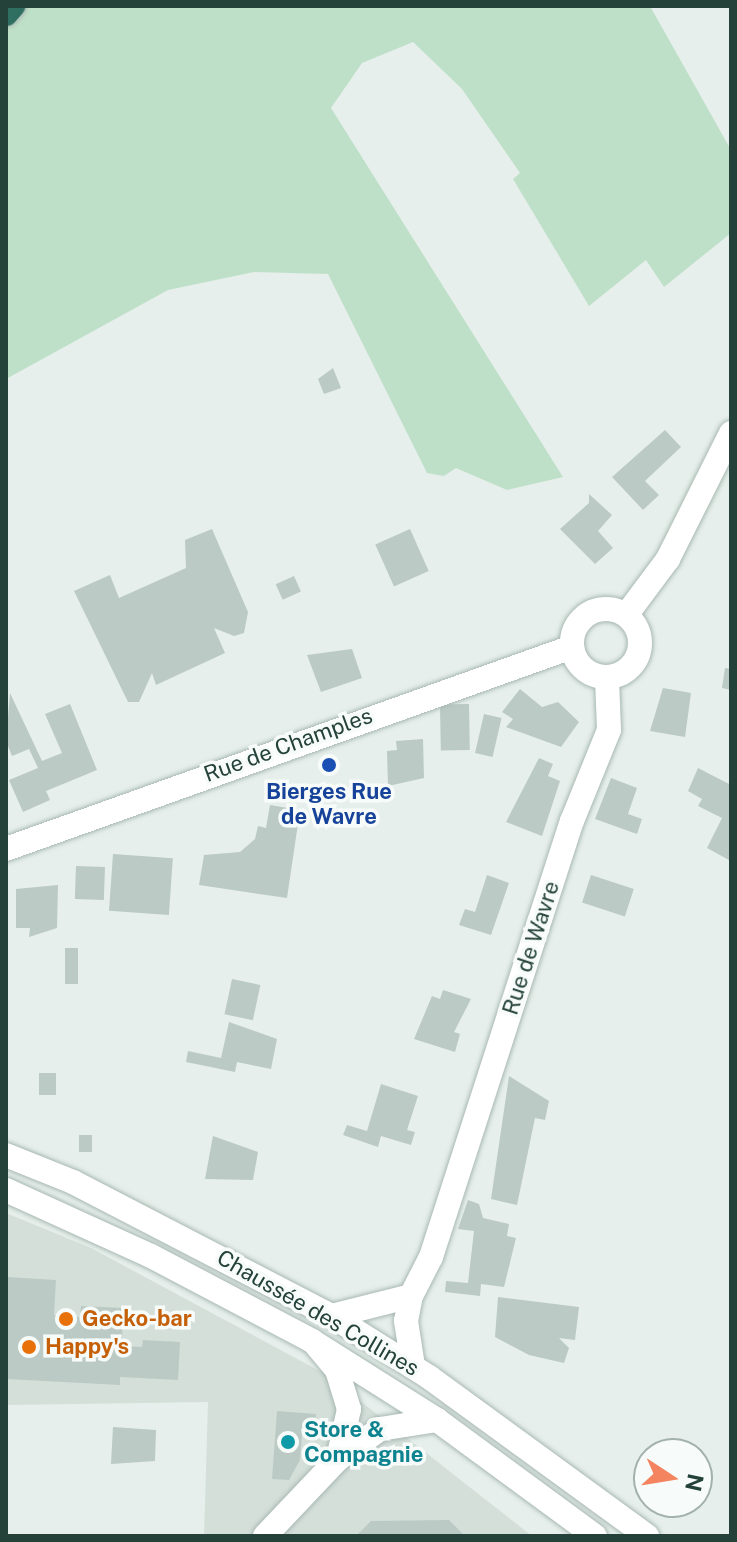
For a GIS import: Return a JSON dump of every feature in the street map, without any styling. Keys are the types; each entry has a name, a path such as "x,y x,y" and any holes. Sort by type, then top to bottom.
{"highway":[{"path":"6,14 13,6"}],"street":[{"path":"627,614 668,559 731,433"},
{"path":"592,614 627,614 638,632 638,651 624,670 607,677 584,669 572,647 581,621 592,614"},
{"name":"Rue de Champles","path":"6,849 572,647"},
{"name":"Rue de Wavre","path":"413,1366 406,1321 411,1296 431,1257 572,821 609,730 607,677"},
{"name":"Chaussée des Collines","path":"6,1155 73,1182 332,1316 413,1366 647,1536"},
{"name":"Chaussée des Collines","path":"6,1190 151,1256 312,1341 437,1420"},
{"path":"332,1316 411,1296"},
{"path":"312,1341 345,1389 349,1409 338,1459"},
{"path":"265,1536 338,1459 380,1429 437,1420 595,1536"}],"shaded area":[{"path":"6,1213 91,1248 327,1375 532,1536 204,1536 208,1402 6,1405"}],"green space":[{"path":"24,6 650,6 731,150 731,233 664,287 646,260 589,306 513,179 520,173 462,89 413,42 362,63 331,108 563,477 507,490 456,468 444,476 427,473 328,274 254,272 168,290 6,379 6,29"}],"building":[{"path":"333,368 341,388 324,394 318,379"},
{"path":"665,430 681,447 645,481 659,495 643,510 612,477"},
{"path":"589,494 612,515 598,531 613,548 595,564 560,529 589,503"},
{"path":"212,529 248,612 244,633 234,636 214,628 225,653 156,685 152,673 139,702 128,702 74,591 110,575 119,598 186,568 185,540"},
{"path":"410,529 429,571 394,586 375,544"},
{"path":"294,576 301,592 283,600 276,584"},
{"path":"352,649 362,678 321,692 307,655"},
{"path":"725,668 731,669 731,690 722,688"},
{"path":"663,688 691,693 685,737 650,731"},
{"path":"520,689 542,707 558,702 579,722 561,747 506,727 513,719 502,712"},
{"path":"10,693 42,761 62,753 45,714 70,704 97,770 46,791 50,800 23,812 9,780 38,768 29,749 12,756 6,741"},
{"path":"469,704 470,750 441,750 440,705"},
{"path":"484,714 502,718 493,757 475,753"},
{"path":"423,739 424,778 388,786 387,751 397,750 396,741"},
{"path":"539,758 553,764 548,776 560,781 542,836 506,822"},
{"path":"698,768 731,785 729,860 707,848 722,818 698,806 702,799 688,791"},
{"path":"611,778 637,788 628,814 642,819 637,834 595,819"},
{"path":"270,805 300,810 287,898 199,885 204,855 240,852 255,839 258,826 266,828"},
{"path":"113,854 173,858 169,915 109,911"},
{"path":"76,866 105,867 104,900 75,899"},
{"path":"487,875 509,883 491,935 459,925 465,909 475,912"},
{"path":"591,875 634,889 625,916 582,903"},
{"path":"58,885 57,928 29,937 30,928 16,928 16,889"},
{"path":"65,948 78,948 78,984 65,984"},
{"path":"232,979 260,985 253,1020 225,1014"},
{"path":"443,990 471,999 454,1032 460,1034 455,1052 414,1039 432,996 440,999"},
{"path":"229,1022 277,1039 271,1069 237,1062 235,1072 186,1062 188,1051 221,1058"},
{"path":"39,1073 56,1073 56,1095 39,1095"},
{"path":"509,1076 549,1101 545,1120 535,1118 517,1205 491,1199"},
{"path":"381,1084 418,1096 407,1130 415,1132 411,1145 381,1136 378,1147 343,1135 347,1125 367,1131"},
{"path":"79,1135 92,1135 92,1152 79,1152"},
{"path":"213,1136 258,1152 253,1180 205,1179"},
{"path":"468,1200 479,1204 483,1218 509,1224 507,1236 516,1238 504,1287 481,1284 480,1296 445,1292 446,1281 468,1283 474,1231 458,1229"},
{"path":"7,1277 56,1280 54,1315 80,1317 81,1306 123,1308 122,1346 142,1347 143,1340 180,1342 178,1380 120,1377 120,1385 6,1379"},
{"path":"498,1297 579,1307 575,1340 559,1338 569,1348 564,1363 529,1355 495,1337"},
{"name":"Store & Compagnie","path":"277,1411 316,1414 315,1424 303,1423 300,1460 289,1480 272,1479"},
{"path":"113,1427 156,1430 155,1461 111,1464"},
{"path":"449,1520 465,1536 356,1536 371,1521"}],"place":[{"name":"Bierges Rue de Wavre","path":"329,765"},
{"name":"Gecko-bar","path":"66,1319"},
{"name":"Happy's","path":"29,1347"},
{"name":"Store & Compagnie","path":"288,1442"}]}
